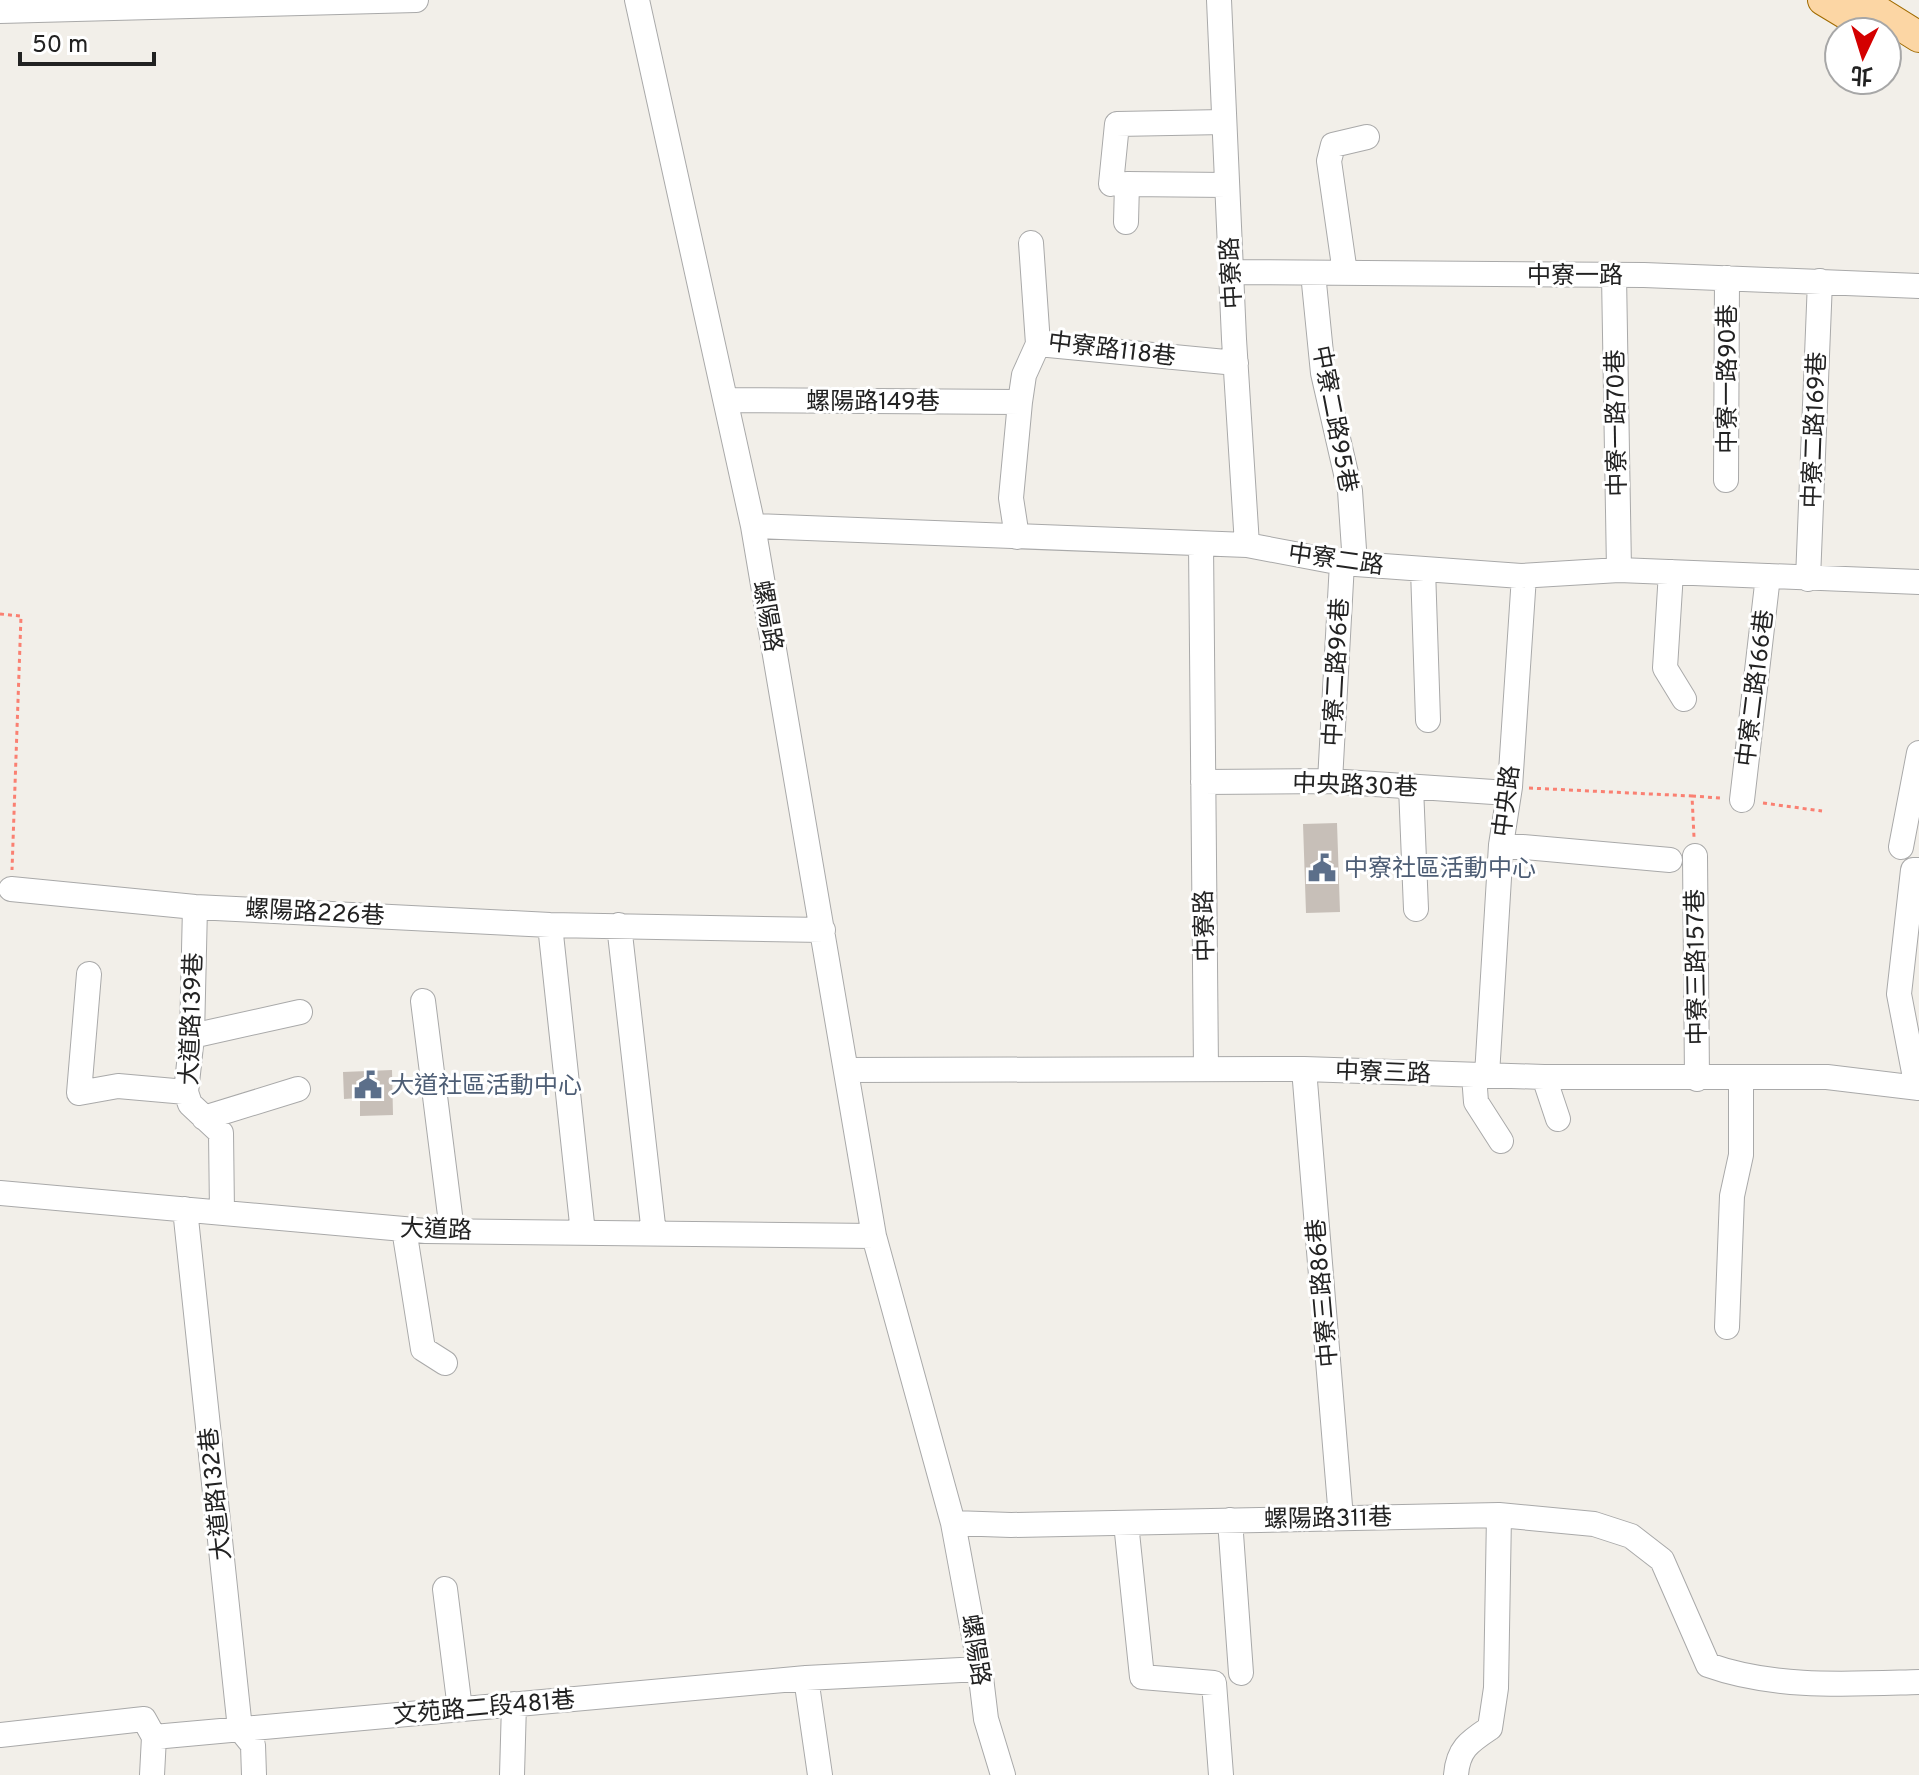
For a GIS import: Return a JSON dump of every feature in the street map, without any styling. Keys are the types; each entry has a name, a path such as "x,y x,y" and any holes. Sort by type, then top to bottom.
{"main road":[{"path":"1823,0 1850,16"},
{"path":"1860,0 1919,37"}],"street":[{"path":"0,11 416,0"},
{"name":"螺陽路","path":"637,0 753,526 874,1236"},
{"name":"中寮路","path":"1219,0 1247,545"},
{"path":"1111,184 1117,124 1224,122"},
{"path":"1345,273 1329,161 1333,145 1367,137"},
{"path":"1126,222 1127,184 1227,185"},
{"name":"中寮路118巷","path":"1031,243 1038,344 1236,363"},
{"name":"中寮一路","path":"1231,272 1614,275 1919,286"},
{"name":"中寮二路95巷","path":"1313,273 1323,373 1350,491 1349,564"},
{"name":"中寮一路70巷","path":"1614,275 1619,570"},
{"name":"中寮一路90巷","path":"1726,480 1727,278"},
{"name":"中寮二路169巷","path":"1808,579 1820,281"},
{"path":"1017,537 1011,498 1020,402 1024,375 1038,344"},
{"name":"螺陽路149巷","path":"726,400 1020,402"},
{"name":"中寮二路","path":"753,526 1247,545 1349,564 1524,576 1619,570 1919,582"},
{"name":"中寮路","path":"1201,544 1206,1069"},
{"name":"中寮二路96巷","path":"1330,781 1349,564"},
{"path":"1423,569 1428,720"},
{"path":"1671,572 1665,668 1684,699"},
{"name":"中央路","path":"1501,1141 1476,1102 1509,790 1524,576"},
{"name":"中寮二路166巷","path":"1742,800 1768,576"},
{"path":"1901,847 1919,753"},
{"name":"中央路30巷","path":"1203,782 1330,781 1509,790"},
{"path":"1411,787 1416,909"},
{"path":"1501,845 1670,860"},
{"name":"中寮三路157巷","path":"1695,856 1697,1079"},
{"path":"1918,1088 1899,994 1913,870 1919,870"},
{"name":"螺陽路226巷","path":"11,889 195,907 550,925 823,930"},
{"name":"大道路139巷","path":"195,907 192,1036 186,1092 190,1104 221,1133 222,1212"},
{"path":"550,925 583,1233"},
{"path":"619,925 654,1234"},
{"path":"89,974 79,1093 118,1086 186,1092"},
{"path":"423,1001 452,1231"},
{"path":"192,1036 300,1012"},
{"name":"中寮三路","path":"846,1070 1304,1069 1544,1077 1827,1077 1918,1088"},
{"name":"中寮三路86巷","path":"1304,1069 1341,1518"},
{"path":"1544,1077 1558,1119"},
{"path":"1727,1327 1732,1196 1741,1155 1741,1078"},
{"path":"204,1118 298,1089"},
{"name":"大道路","path":"0,1193 404,1229 874,1236"},
{"name":"大道路132巷","path":"185,1209 240,1729 253,1745 254,1775"},
{"path":"404,1229 423,1349 445,1363"},
{"path":"874,1236 953,1523"},
{"path":"1456,1775 1458,1758 1465,1744 1490,1728 1496,1688 1499,1515"},
{"name":"螺陽路311巷","path":"953,1523 1126,1523 1499,1515 1594,1524 1631,1536 1662,1560 1708,1665 1739,1676 1775,1680 1850,1684 1919,1682"},
{"path":"1230,1520 1241,1673"},
{"name":"螺陽路","path":"953,1523 986,1719 1003,1775"},
{"path":"1126,1523 1142,1677 1214,1683 1221,1775"},
{"path":"445,1589 460,1709"},
{"name":"文苑路二段481巷","path":"154,1737 806,1678 980,1669"},
{"path":"806,1678 820,1775"},
{"path":"512,1775 514,1704"},
{"path":"0,1735 144,1719 154,1737 152,1775"}],"path":[{"path":"0,614 21,616 11,889"},
{"path":"1509,790 1692,796 1695,856"}],"building":[{"name":"中寮社區活動中心","path":"1337,823 1340,912 1306,913 1303,824"},
{"name":"大道社區活動中心","path":"392,1070 393,1115 360,1116 360,1098 344,1099 343,1072"}],"place":[{"name":"中寮社區活動中心","path":"1322,868"},
{"name":"大道社區活動中心","path":"368,1085"}]}
